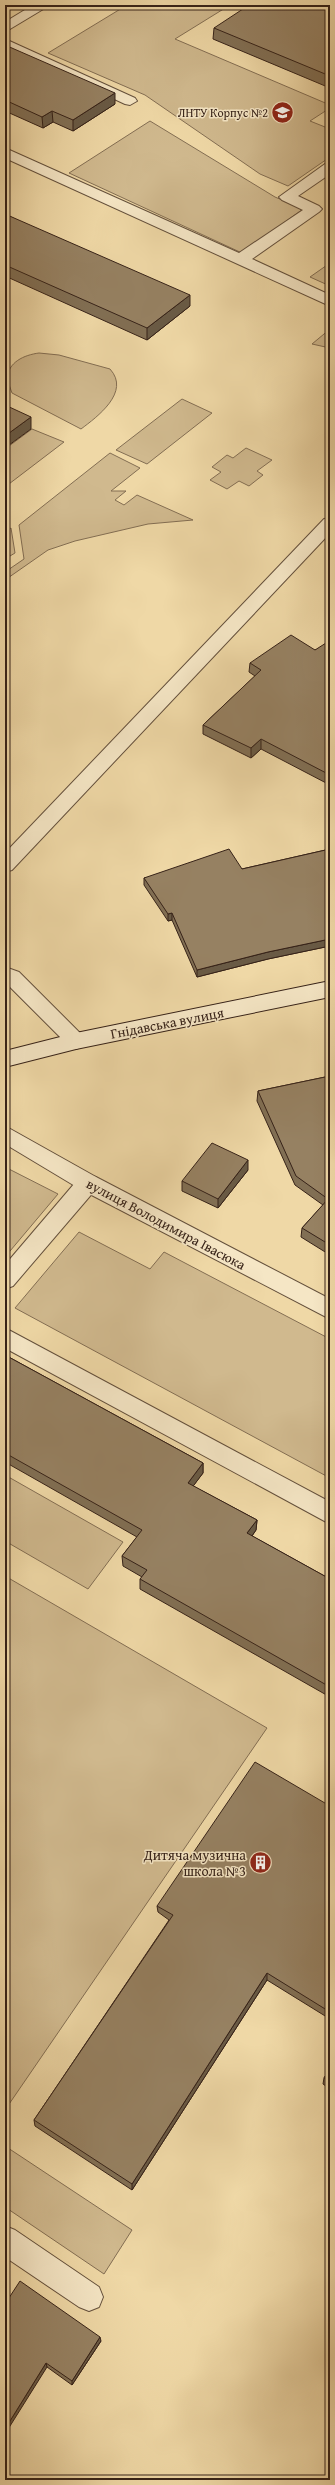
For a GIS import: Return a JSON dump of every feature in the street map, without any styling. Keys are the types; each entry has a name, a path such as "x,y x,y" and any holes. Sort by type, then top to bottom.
{"street":[{"path":"5,28 43,5"},
{"path":"5,43 130,101"},
{"path":"5,152 330,301"},
{"path":"330,167 287,197 330,216"},
{"path":"240,260 314,209"},
{"path":"5,865 330,524"},
{"path":"5,974 12,977 76,1041"},
{"name":"Гнідавська вулиця","path":"5,1059 76,1041 330,989"},
{"name":"вулиця Володимира Івасюка","path":"5,1134 88,1183 330,1310"},
{"path":"5,1280 88,1183"},
{"path":"5,1337 330,1514"},
{"path":"5,2240 89,2297"}],"shaded area":[{"path":"127,5 230,5 175,39 330,105 330,108 310,121 330,129 330,157 288,186 260,174 145,95 48,53"},
{"path":"150,121 275,197 303,209 242,253 69,173"},
{"path":"330,263 330,286 310,277"},
{"path":"330,329 330,348 312,344"},
{"path":"39,353 59,355 110,369 115,378 117,386 109,403 103,411 81,429 12,393 7,379 10,368 18,360"},
{"path":"182,399 212,413 147,464 116,450"},
{"path":"32,429 64,442 5,487 5,449"},
{"path":"246,448 272,460 257,471 263,475 249,486 239,481 227,489 210,480 221,472 212,467 227,455 233,458"},
{"path":"110,453 140,468 111,491 126,491 115,500 124,505 137,495 193,520 148,524 75,541 48,550 5,580 5,572 24,559 19,525"},
{"path":"11,528 15,553 5,559 5,532"},
{"path":"5,1167 58,1194 5,1257"},
{"path":"79,1232 150,1269 164,1252 330,1339 330,1478 15,1308"},
{"path":"5,1475 123,1542 88,1589 5,1541"},
{"path":"5,1576 267,1728 5,2110"},
{"path":"5,2146 132,2230 104,2274 5,2207"}],"building":[{"path":"249,5 330,5 330,76 214,28"},
{"path":"5,45 115,93 73,120 52,111 42,117 5,100"},
{"path":"5,214 190,295 147,328 5,265"},
{"path":"5,405 31,417 5,436"},
{"path":"291,635 315,650 326,643 330,645 330,775 261,739 251,748 203,725 261,670 250,663"},
{"path":"229,849 242,869 330,849 330,939 268,952 197,970 172,913 168,914 144,878"},
{"path":"330,1076 330,1245 302,1228 328,1199 296,1176 258,1091"},
{"path":"212,1143 248,1160 218,1199 182,1181"},
{"path":"5,1355 203,1463 188,1483 257,1520 247,1533 330,1579 330,1687 140,1579 147,1570 122,1556 142,1530 5,1453"},
{"path":"255,1762 330,1806 330,2012 267,1973 132,2184 34,2120 173,1915 157,1906"},
{"path":"330,2068 330,2082 324,2078"},
{"path":"20,2281 100,2337 72,2381 46,2363 5,2429 5,2304"}],"place":[{"name":"ЛНТУ Корпус №2","path":"283,112"},
{"name":"Дитяча музична школа №3","path":"261,1863"}]}
